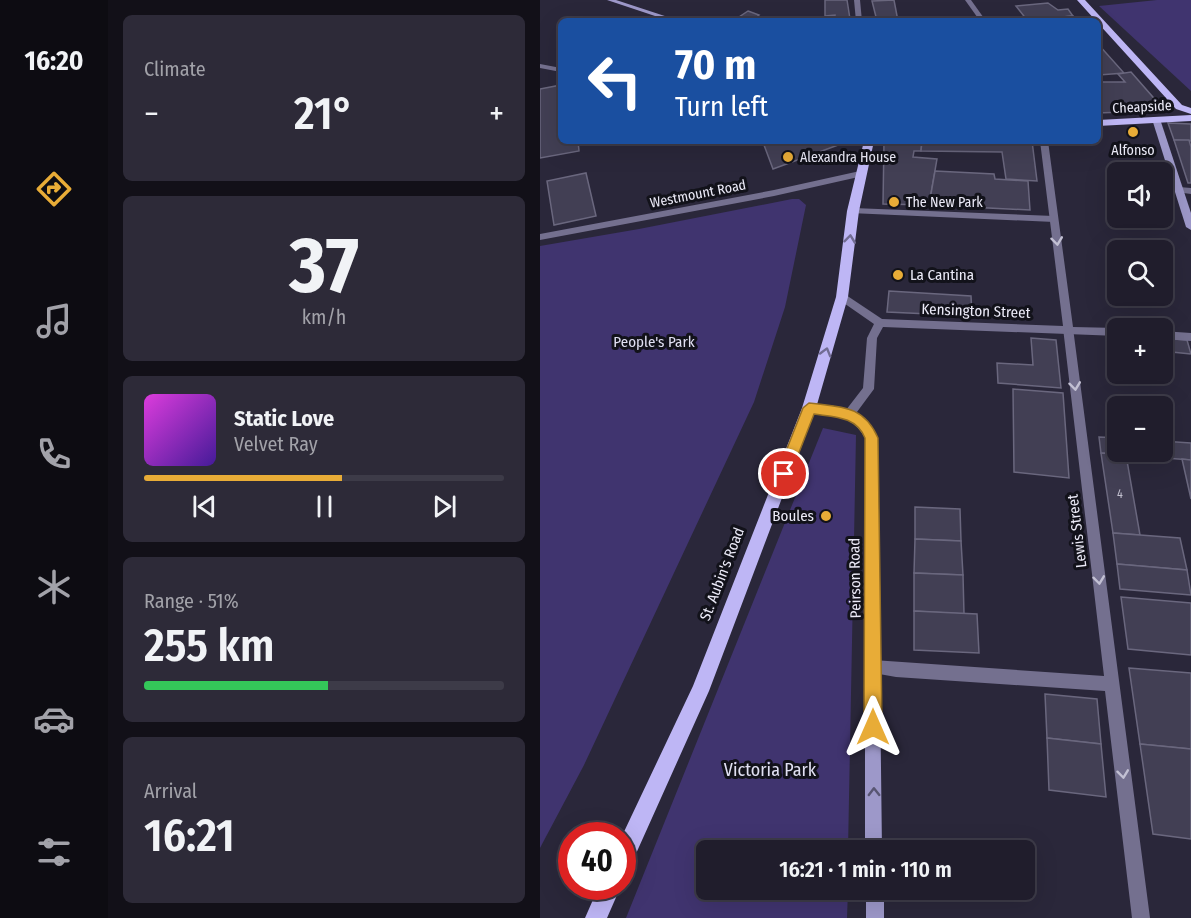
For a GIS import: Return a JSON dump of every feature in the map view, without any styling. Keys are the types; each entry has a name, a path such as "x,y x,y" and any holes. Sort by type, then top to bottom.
{"main road":[{"path":"1081,0 1097,18"},
{"path":"1101,22 1179,107 1190,116"},
{"path":"1169,118 1179,107"},
{"name":"Cheapside","path":"1101,123 1190,116"},
{"path":"842,297 853,211 868,144"},
{"name":"St. Aubin's Road","path":"636,829 700,691 809,408 842,297"},
{"path":"596,918 604,900"}],"street":[{"path":"610,0 667,18"},
{"path":"857,0 860,18"},
{"path":"968,0 981,18"},
{"path":"540,66 558,69"},
{"path":"1156,119 1191,227"},
{"name":"Lewis Street","path":"1044,144 1141,918"},
{"name":"Westmount Road","path":"540,237 774,193 860,174"},
{"path":"1179,190 1191,191"},
{"path":"853,211 1054,219"},
{"path":"809,408 850,413 868,389 872,338 880,323 842,297"},
{"name":"Kensington Street","path":"880,323 1107,331"},
{"path":"1173,336 1191,337"},
{"name":"Peirson Road","path":"850,413 866,426 871,438 874,840"},
{"path":"873,667 1112,684"},
{"path":"875,900 875,918"}],"green space":[{"path":"1157,0 1191,0 1191,91 1099,6"},
{"name":"People's Park","path":"799,199 806,205 785,307 754,402 584,765 540,848 540,246"},
{"name":"Victoria Park","path":"823,428 856,435 848,840 696,840 696,900 848,900 847,918 626,918 633,900 636,900 636,893"}],"building":[{"path":"825,0 847,0 850,18 825,16"},
{"path":"894,0 897,18 876,18 872,1"},
{"path":"1048,3 1058,10 1068,9 1073,16 1025,18 1016,6"},
{"path":"748,11 759,15 756,18 738,18"},
{"path":"1073,16 1075,18 1052,18"},
{"path":"1101,47 1124,73 1101,75"},
{"path":"1131,72 1159,104 1150,111 1101,113 1101,82 1125,82 1118,74"},
{"path":"558,86 558,144 578,144 579,151 540,158 540,89"},
{"path":"1168,123 1191,124 1191,141 1174,140"},
{"path":"1174,140 1189,140 1191,183 1188,183"},
{"name":"Alexandra House","path":"768,144 841,144 773,169 764,145"},
{"path":"884,144 922,144 921,151 914,151 913,157 937,159 929,205 883,204"},
{"path":"922,144 1032,144 1037,181 1006,179 1002,152 921,151"},
{"path":"935,171 994,174 995,179 1028,181 1030,210 929,205"},
{"path":"586,173 596,216 554,225 547,181"},
{"path":"889,291 971,296 972,316 887,312"},
{"path":"1031,338 1056,340 1061,388 998,383 997,363 1033,365"},
{"path":"1173,339 1187,340 1191,354 1173,352"},
{"path":"1013,389 1063,393 1069,478 1014,472"},
{"path":"1099,437 1107,437 1107,453 1101,453"},
{"path":"1173,442 1191,443 1191,460 1173,459"},
{"path":"1101,453 1107,453 1107,462 1127,462 1140,535 1113,533"},
{"path":"1182,459 1191,460 1191,499"},
{"path":"915,507 960,509 961,541 915,539"},
{"path":"1113,533 1180,538 1187,570 1117,564"},
{"path":"915,539 961,541 963,575 914,573"},
{"path":"1117,564 1187,570 1191,595 1120,589"},
{"path":"914,573 963,575 964,614 914,611"},
{"path":"1121,597 1191,603 1191,655 1128,649"},
{"path":"914,611 977,614 979,653 914,650"},
{"path":"1129,668 1191,673 1191,749 1140,744"},
{"path":"1045,694 1097,699 1101,744 1047,738"},
{"path":"1047,738 1101,744 1106,797 1049,790"},
{"path":"1140,744 1191,749 1191,839 1153,834"}],"place":[{"name":"Alfonso","path":"1133,132"},
{"name":"Alexandra House","path":"788,157"},
{"name":"The New Park","path":"894,202"},
{"name":"La Cantina","path":"898,275"},
{"name":"Boules","path":"826,516"}],"route":[{"path":"784,474 809,408 850,413 866,426 871,438 873,727"}]}
